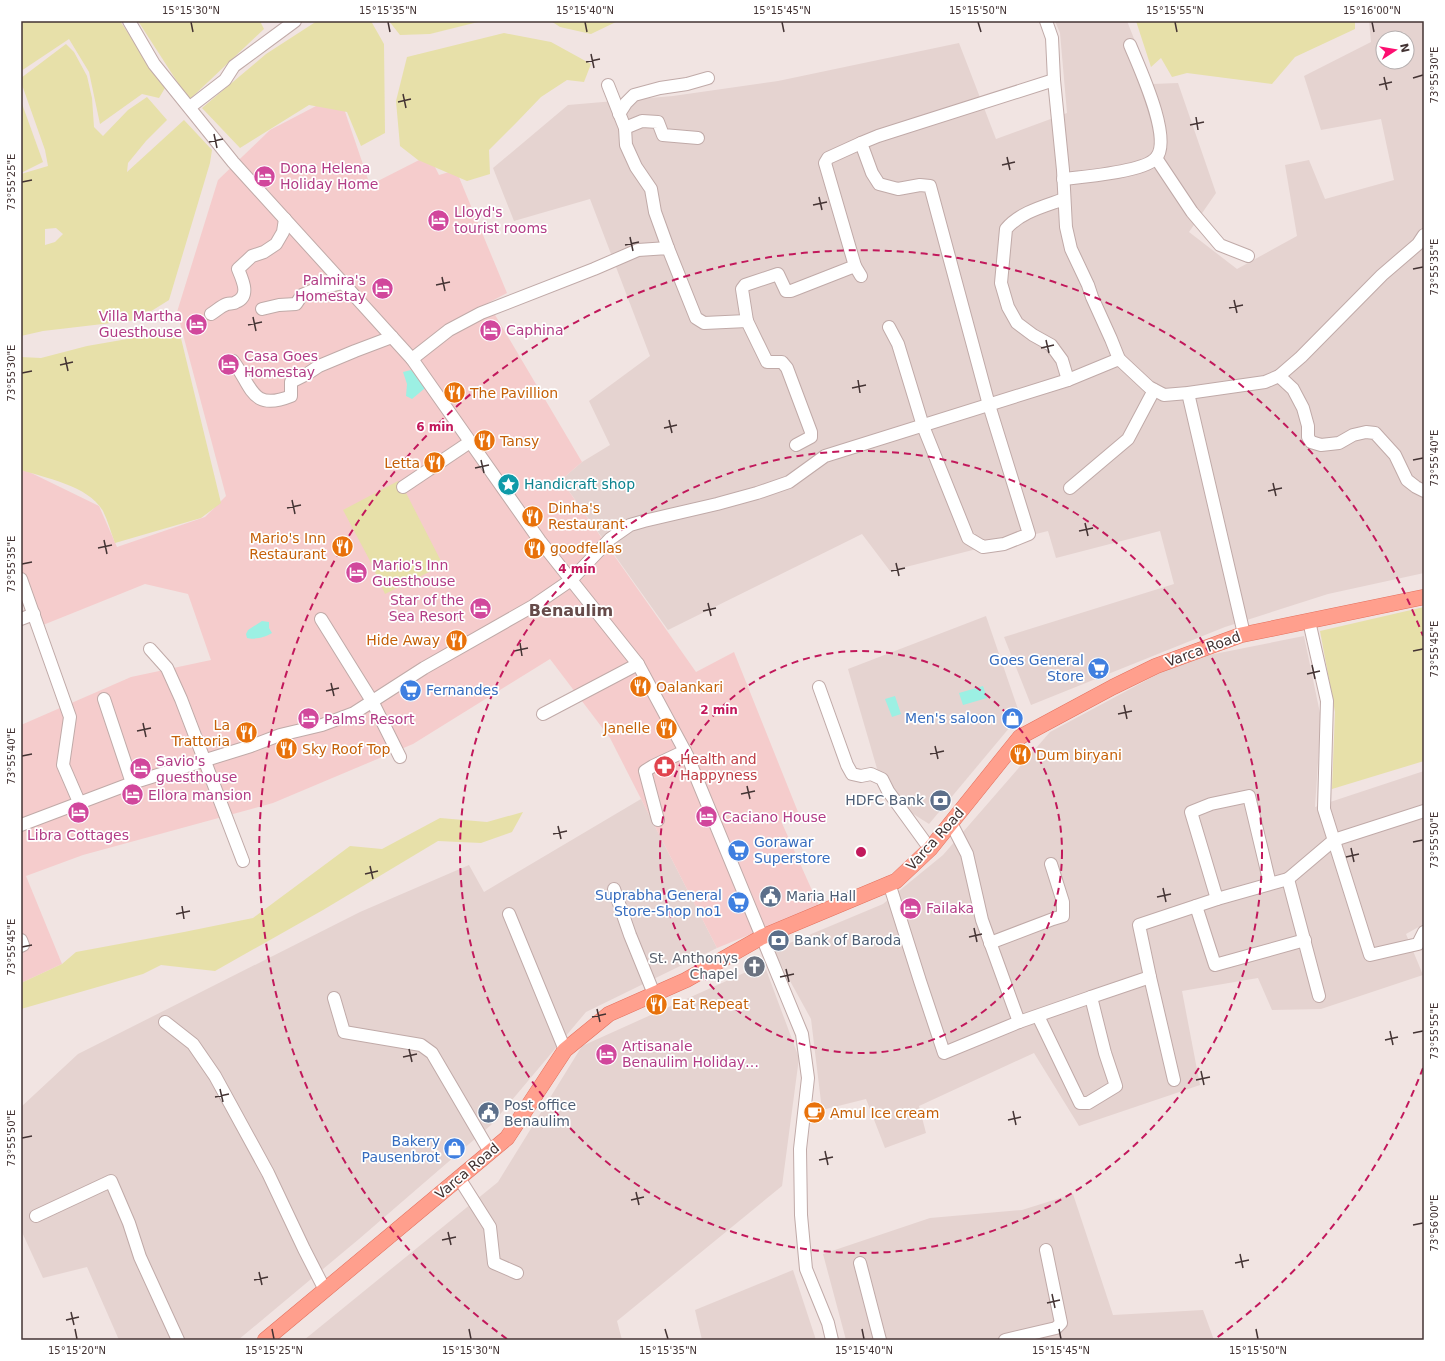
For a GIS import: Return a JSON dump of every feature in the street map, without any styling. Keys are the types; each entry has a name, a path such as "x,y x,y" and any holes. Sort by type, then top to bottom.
{"main road":[{"name":"Varca Road","path":"264,1340 507,1138 565,1050 609,1014 686,980 762,937 896,881 930,849 1020,737 1113,687 1156,666 1244,634 1424,597"}],"street":[{"path":"129,21 154,64 234,162 412,359 540,541 638,664 685,751 802,1034 808,1078 800,1149 801,1215 806,1269 828,1323 832,1340"},
{"path":"190,107 225,80 234,66 295,21"},
{"path":"1046,21 1052,38 1066,227 1071,248 1119,359 1148,387 1164,395 1188,393 1265,382 1279,376 1382,275 1418,244 1424,235"},
{"path":"1063,179 1125,170 1144,165 1156,158 1161,146 1160,129 1154,106 1130,45"},
{"path":"619,114 626,103 634,95 708,78"},
{"path":"796,445 811,437 811,432 787,368 782,362 767,362 747,321 742,289 746,285 778,274 786,291 790,291 858,271 825,163 828,158 878,136 1054,80"},
{"path":"608,85 625,128 626,145 636,167 650,189 668,248 696,318 704,323 747,321"},
{"path":"625,128 642,121 658,122 662,135 698,138"},
{"path":"861,143 872,173 879,184 898,189 930,186 989,405 1029,534 1004,544 983,547 968,538 924,425 898,344 889,327"},
{"path":"1156,158 1192,212 1220,245 1248,256"},
{"path":"1064,199 1037,209 1011,222 1006,228 1000,283 1008,307 1017,323 1033,335 1051,345 1062,360 1068,380"},
{"path":"211,314 227,305 241,300 244,294 245,285 238,269 252,256 264,252 276,244 283,232 285,218"},
{"path":"412,359 449,330 481,313 594,269 638,250 668,248"},
{"path":"262,309 279,305 296,304 302,295 316,289 344,283"},
{"path":"233,361 242,372 248,387 256,397 269,401 282,400 291,396 291,382 319,366 392,337"},
{"path":"21,825 132,783 205,761 280,735 322,725 354,713 372,700 424,668 534,606 571,580 610,539 630,525 757,493 789,482 826,456 1068,380 1119,359"},
{"path":"1279,376 1293,389 1300,402 1308,426 1308,437 1311,442 1321,445 1339,443 1353,435 1366,432 1374,433 1395,455 1407,480 1416,487 1424,490"},
{"path":"1070,488 1128,439 1154,390"},
{"path":"1188,393 1244,634"},
{"path":"403,487 470,442"},
{"path":"21,579 70,717 64,765 79,802"},
{"path":"21,619 34,614"},
{"path":"321,619 372,700 400,757"},
{"path":"1309,621 1327,701 1324,809 1370,955 1418,944 1424,932"},
{"path":"150,650 167,668 181,698 243,861"},
{"path":"543,714 638,664"},
{"path":"818,687 847,765 852,774 860,776 871,774 882,779 888,791 930,849"},
{"path":"104,699 132,783"},
{"path":"658,820 645,771 685,751"},
{"path":"1217,899 1191,812 1211,804 1249,796 1270,884"},
{"path":"1174,1080 1139,925 1217,899 1288,880 1334,840 1424,811"},
{"path":"951,823 967,854 982,920 1018,1022"},
{"path":"990,943 1064,916 1063,902 1051,864"},
{"path":"1288,880 1319,996"},
{"path":"889,883 917,974 944,1053 1018,1022 1150,976"},
{"path":"614,889 630,935 654,994"},
{"path":"1196,906 1215,965 1305,940"},
{"path":"509,914 565,1050"},
{"path":"21,940 23,945 21,946"},
{"path":"1038,1016 1080,1104 1088,1103 1116,1086 1105,1053 1091,997"},
{"path":"334,998 344,1032 421,1045 432,1053 490,1152"},
{"path":"165,1022 193,1044 215,1076 268,1173 325,1290"},
{"path":"459,1178 490,1227 494,1263 517,1273"},
{"path":"36,1216 111,1181 129,1223 140,1258 178,1340"},
{"path":"1005,1340 1056,1328 1061,1323 1046,1250"},
{"path":"860,1263 880,1340"}],"shaded area":[{"path":"21,21 120,21 165,88 159,98 142,94 100,124 89,72 69,39 21,71"},
{"path":"138,21 260,21 264,29 189,100"},
{"path":"317,21 371,21 384,44 385,133 361,146 347,112 309,105 240,148 202,108 266,54"},
{"path":"389,21 482,21 430,34 400,35"},
{"path":"551,21 618,21 591,34 560,27"},
{"path":"1055,21 1127,21 1152,84 1178,83 1216,193 1189,232 1237,269 1297,236 1285,165 1309,160 1325,199 1394,180 1381,119 1321,130 1304,76 1371,42 1369,21 1424,21 1424,573 1328,594 1225,627 1031,705 1004,637 1174,584 1160,531 1056,558 1048,531 890,571 862,534 668,630 561,480 582,462 610,445 589,401 650,356 590,199 514,221 493,168 568,105 673,96 778,81 959,43 996,139 1067,113 1060,33"},
{"path":"1136,21 1355,21 1355,29 1295,57 1272,84 1187,73 1172,77 1161,58 1151,67"},
{"path":"504,33 551,42 591,64 584,82 567,80 541,97 489,150 490,174 467,181 418,160 400,146 396,101 407,57"},
{"path":"66,44 74,52 87,76 92,98 94,127 103,136 128,110 147,97 167,120 146,141 128,163 127,172 184,120 212,150 210,163 169,300 137,320 43,331 21,336 21,174 48,166 45,150 21,82 21,78","holes":["56,228 63,234 55,242 45,245 45,229"]},
{"path":"339,94 370,185 429,155 439,175 456,170 507,293 488,303 582,462 561,480 696,672 734,652 798,812 781,821 819,906 717,948 610,738 550,659 413,744 273,803 83,855 26,876 62,964 21,983 21,725 131,677 211,660 188,594 145,584 43,625 21,569 21,468 99,506 117,547 205,517 226,496 177,312 218,180 270,130"},
{"path":"21,101 43,162 21,173"},
{"path":"179,330 221,503 201,518 115,543 103,511 88,495 66,484 21,470 21,357 41,358 87,346"},
{"path":"398,481 403,487 443,565 385,594 369,559 343,510"},
{"path":"1424,607 1424,761 1332,789 1335,712 1320,631"},
{"path":"986,616 1020,715 929,824 885,796 848,669"},
{"path":"1304,636 1321,718 1315,807 1424,771 1424,924 1406,934 1423,975 1321,1009 1272,1010 1258,978 1182,991 1200,1085 1079,1126 1034,1053 919,1106 926,1133 885,1148 866,1099 822,1110 811,1019 773,950 883,904 943,855 1050,732 1184,660"},
{"path":"641,799 717,948 586,1012 491,1125 359,1239 238,1340 119,1340 87,1267 43,1278 21,1230 21,1107 78,1054 360,912 469,865 484,892"},
{"path":"523,812 512,832 481,843 438,841 323,910 215,971 161,965 143,974 21,1009 21,983 62,964 76,952 253,918 350,846 382,849 440,818 487,822"},
{"path":"764,964 799,1058 782,1186 617,1321 622,1340 304,1340 498,1182 582,1046"},
{"path":"1073,1194 1113,1315 1203,1310 1214,1340 846,1340 823,1254 930,1218 1022,1210"},
{"path":"793,1270 816,1340 702,1340 695,1310"}],"water":[{"path":"411,370 424,383 424,389 412,399 406,396 407,384 403,372"},
{"path":"262,621 269,622 269,628 272,633 260,638 247,638 246,634 248,630"},
{"path":"983,686 987,698 963,705 959,693"},
{"path":"895,696 901,714 892,717 885,699"}],"place":[{"name":"Dona Helena Holiday Home","path":"264,176"},
{"name":"Lloyd's tourist rooms","path":"438,220"},
{"name":"Palmira's Homestay","path":"382,288"},
{"name":"Villa Martha Guesthouse","path":"197,324"},
{"name":"Caphina","path":"491,330"},
{"name":"Casa Goes Homestay","path":"229,364"},
{"name":"The Pavillion","path":"455,393"},
{"name":"Tansy","path":"484,441"},
{"name":"Letta","path":"435,463"},
{"name":"Handicraft shop","path":"509,484"},
{"name":"Dinha's Restaurant","path":"533,516"},
{"name":"Mario's Inn Restaurant","path":"342,546"},
{"name":"goodfellas","path":"534,548"},
{"name":"Mario's Inn Guesthouse","path":"357,573"},
{"name":"Star of the Sea Resort","path":"480,608"},
{"name":"Hide Away","path":"456,640"},
{"name":"Goes General Store","path":"1099,668"},
{"name":"Oalankari","path":"641,687"},
{"name":"Fernandes","path":"411,690"},
{"name":"Men's saloon","path":"1012,718"},
{"name":"Palms Resort","path":"308,719"},
{"name":"Janelle","path":"666,728"},
{"name":"La Trattoria","path":"246,733"},
{"name":"Sky Roof Top","path":"286,749"},
{"name":"Dum biryani","path":"1021,755"},
{"name":"Health and Happyness","path":"664,767"},
{"name":"Savio's guesthouse","path":"141,769"},
{"name":"Ellora mansion","path":"132,795"},
{"name":"HDFC Bank","path":"940,800"},
{"name":"Libra Cottages","path":"78,813"},
{"name":"Caciano House","path":"707,817"},
{"name":"Gorawar Superstore","path":"739,850"},
{"name":"Maria Hall","path":"771,896"},
{"name":"Suprabha General Store-Shop no1","path":"738,903"},
{"name":"Failaka","path":"910,908"},
{"name":"Bank of Baroda","path":"778,940"},
{"name":"St. Anthonys Chapel","path":"754,966"},
{"name":"Eat Repeat","path":"657,1004"},
{"name":"Artisanale Benaulim Holiday…","path":"606,1054"},
{"name":"Post office Benaulim","path":"489,1113"},
{"name":"Amul Ice cream","path":"814,1113"},
{"name":"Bakery Pausenbrot","path":"455,1149"}],"district":[{"name":"Benaulim","path":"571,610"}]}
